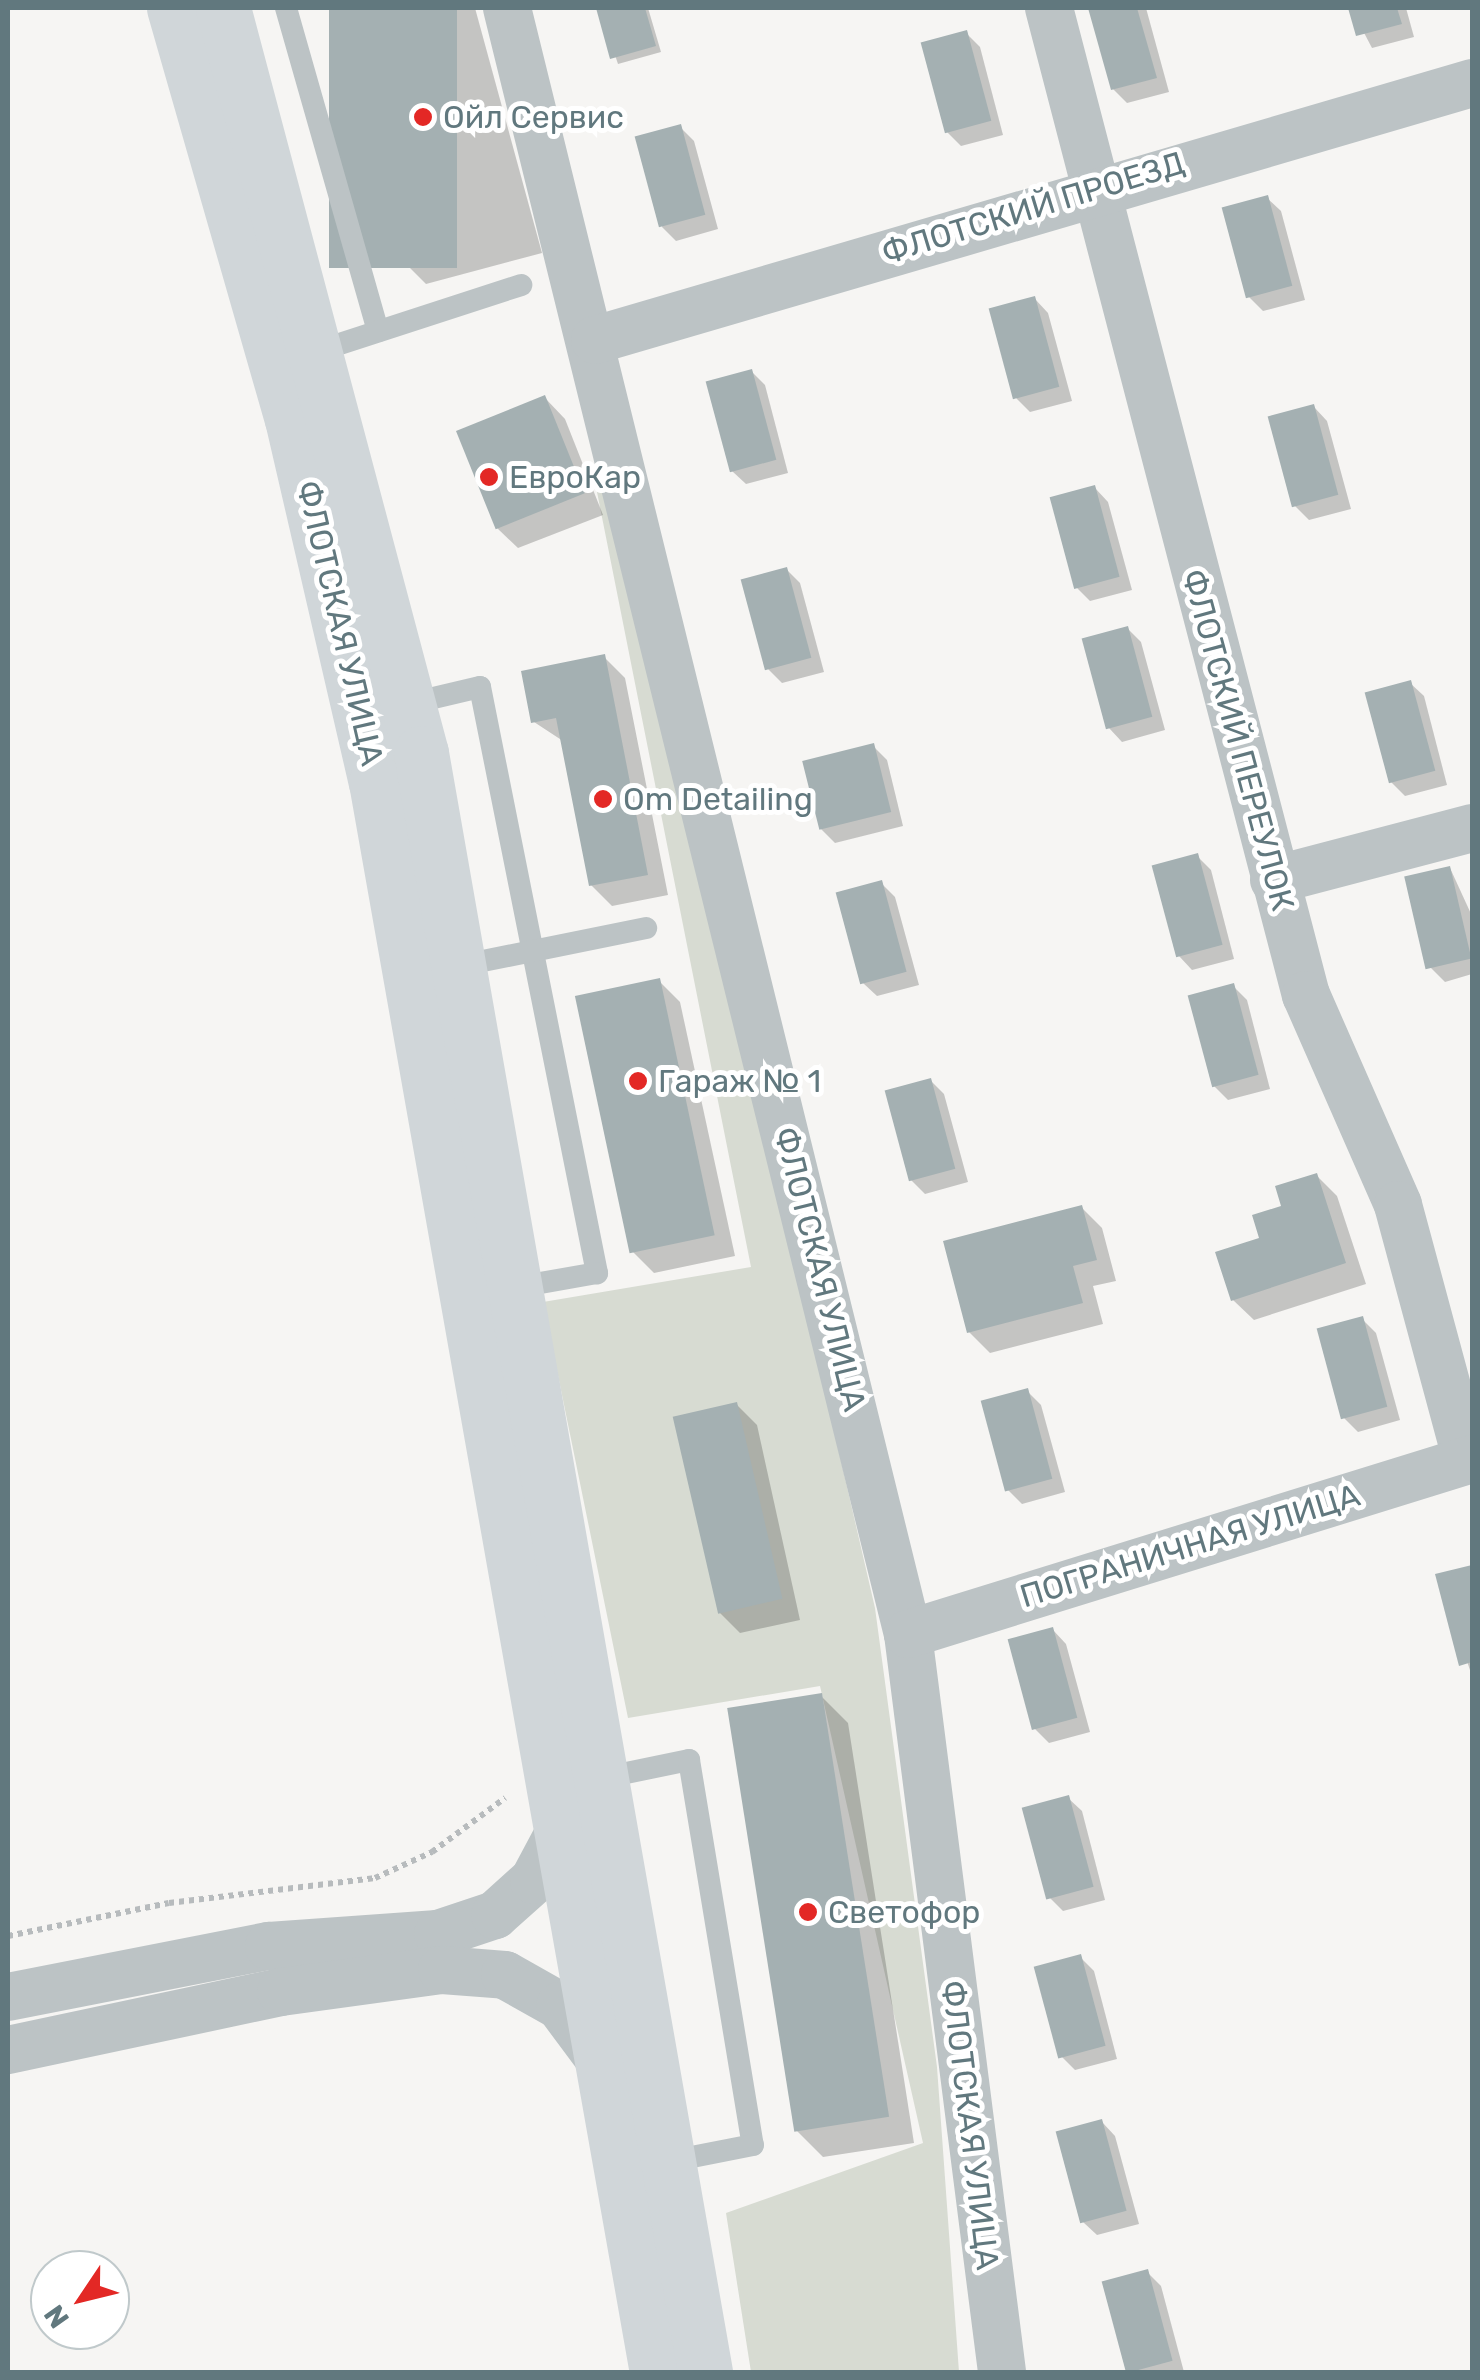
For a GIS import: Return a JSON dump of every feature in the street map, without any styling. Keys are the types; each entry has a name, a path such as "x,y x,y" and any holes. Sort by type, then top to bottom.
{"main road":[{"name":"ФЛОТСКАЯ УЛИЦА","path":"174,8 298,358 408,704 462,965 603,1778 646,2165 657,2372"},
{"name":"ФЛОТСКАЯ УЛИЦА","path":"223,8 298,358 376,782 410,976 538,1800 603,2064 646,2165 705,2372"}],"street":[{"name":"ФЛОТСКАЯ УЛИЦА","path":"506,8 595,340 908,1634 1002,2372"},
{"name":"ФЛОТСКИЙ ПЕРЕУЛОК","path":"1049,8 1306,995 1398,1205 1470,1459"},
{"name":"ФЛОТСКИЙ ПРОЕЗД","path":"595,340 1095,188 1472,83"},
{"path":"1274,880 1472,828"},
{"name":"ПОГРАНИЧНАЯ УЛИЦА","path":"908,1634 1470,1459"},
{"path":"8,1998 269,1946 438,1934 494,1915 534,1880 538,1800"},
{"path":"8,2050 281,1992 442,1970 505,1975 560,2006 603,2064"}],"lane":[{"path":"286,8 378,332"},
{"path":"298,358 521,284"},
{"path":"408,704 480,687 597,1273 518,1287"},
{"path":"410,976 646,928"},
{"path":"538,1800 603,1778 689,1760 753,2146 646,2165"}],"path":[{"path":"8,1936 169,1903 375,1878 480,1822 508,1796 538,1800"}],"shaded area":[{"path":"614,478 875,1608 937,2067 959,2372 751,2372 726,2213 923,2143 820,1686 628,1718 543,1302 751,1267 595,482"}],"building":[{"name":"Ойл Сервис","path":"329,8 457,8 457,268 329,268"},
{"path":"596,8 645,8 656,46 610,59"},
{"path":"1088,8 1137,8 1157,78 1111,90"},
{"path":"1348,8 1397,8 1402,24 1356,36"},
{"path":"967,30 991,121 945,133 921,42"},
{"path":"681,124 705,215 659,227 635,136"},
{"path":"1268,195 1292,286 1246,298 1222,207"},
{"path":"1035,296 1059,387 1013,399 989,308"},
{"path":"752,369 776,460 730,472 706,381"},
{"path":"545,395 585,493 496,529 456,431"},
{"path":"1314,404 1338,495 1292,507 1268,416"},
{"path":"1095,485 1120,577 1074,589 1050,497"},
{"path":"787,567 811,658 765,670 741,579"},
{"path":"1128,626 1152,717 1106,729 1082,638"},
{"name":"Om Detailing","path":"605,654 648,875 589,886 556,718 531,723 521,671"},
{"path":"1411,680 1435,771 1389,783 1365,692"},
{"path":"874,743 891,812 819,830 802,761"},
{"path":"1198,853 1223,945 1176,957 1152,865"},
{"path":"1450,866 1471,959 1426,969 1404,877"},
{"path":"882,880 907,972 860,984 836,892"},
{"name":"Гараж № 1","path":"660,978 715,1235 630,1253 575,996"},
{"path":"1234,983 1259,1075 1212,1087 1188,995"},
{"path":"931,1078 955,1169 909,1181 885,1090"},
{"path":"1317,1173 1346,1263 1231,1301 1215,1252 1259,1238 1252,1215 1281,1206 1275,1186"},
{"path":"1082,1205 1097,1260 1073,1266 1083,1303 967,1333 943,1241"},
{"path":"1363,1316 1387,1407 1341,1419 1317,1328"},
{"path":"1028,1388 1052,1479 1005,1491 981,1401"},
{"path":"737,1402 782,1599 718,1614 673,1417"},
{"path":"1472,1565 1472,1662 1459,1666 1435,1574"},
{"path":"1053,1627 1077,1718 1032,1730 1008,1639"},
{"name":"Светофор","path":"822,1693 889,2117 794,2132 727,1708"},
{"path":"1069,1795 1094,1887 1046,1899 1022,1808"},
{"path":"1081,1954 1106,2046 1058,2058 1034,1967"},
{"path":"1102,2119 1127,2211 1080,2223 1056,2131"},
{"path":"1148,2269 1173,2361 1126,2372 1102,2281"}],"place":[{"name":"Ойл Сервис","path":"423,117"},
{"name":"ЕвроКар","path":"489,477"},
{"name":"Om Detailing","path":"603,799"},
{"name":"Гараж № 1","path":"638,1081"},
{"name":"Светофор","path":"808,1912"}]}
